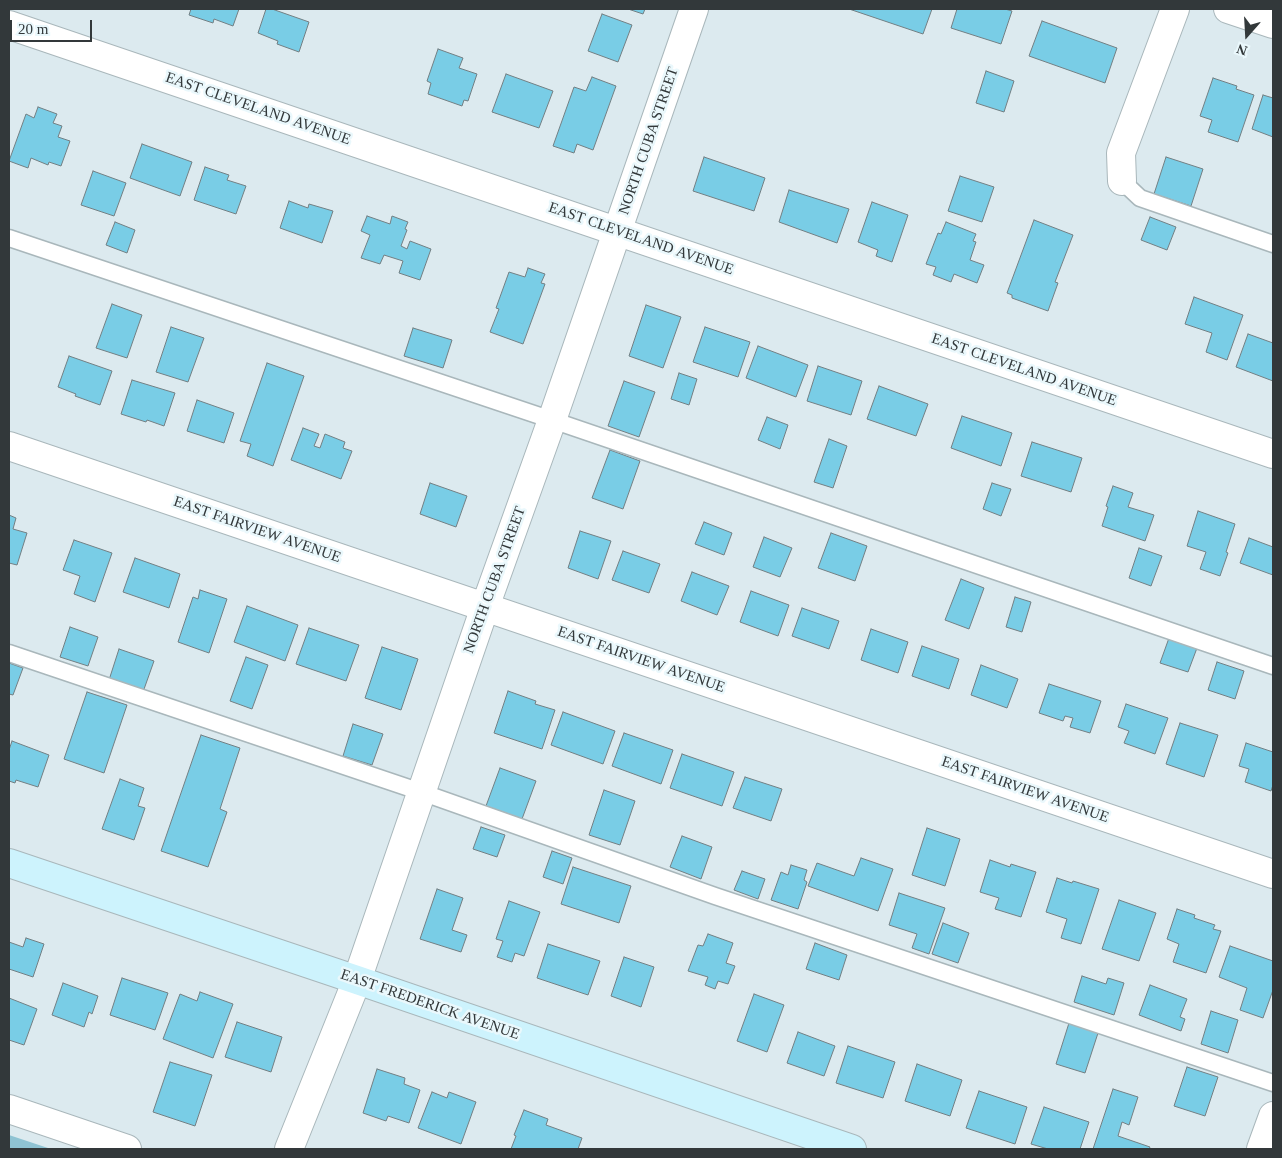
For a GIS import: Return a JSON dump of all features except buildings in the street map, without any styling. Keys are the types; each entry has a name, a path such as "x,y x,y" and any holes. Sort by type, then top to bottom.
{"main road":[{"name":"EAST FREDERICK AVENUE","path":"9,863 852,1149"}],"street":[{"name":"NORTH CUBA STREET","path":"289,1149 357,980 694,9"},
{"path":"1122,181 1121,153 1175,9"},
{"path":"1228,9 1273,24"},
{"name":"EAST CLEVELAND AVENUE","path":"9,25 1273,454"},
{"name":"EAST FAIRVIEW AVENUE","path":"9,446 1273,874"},
{"path":"9,1109 127,1149"},
{"path":"1261,1149 1273,1116"}],"lane":[{"path":"1122,181 1140,198 1273,244"},
{"path":"9,238 552,420 1273,666"},
{"path":"9,653 421,792 724,899 1273,1083"}],"shaded area":[{"path":"9,1135 51,1149 9,1149"}]}
